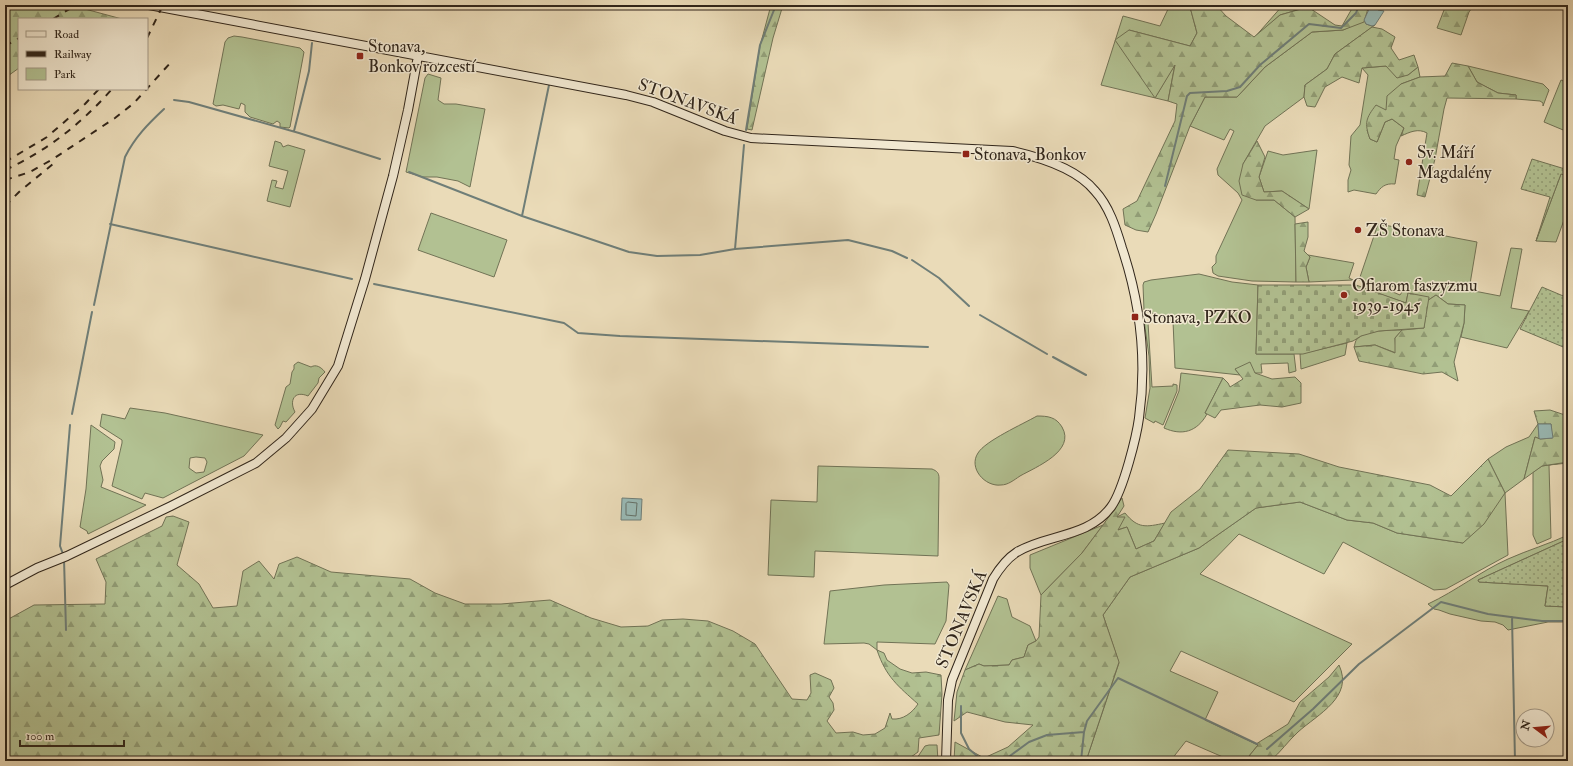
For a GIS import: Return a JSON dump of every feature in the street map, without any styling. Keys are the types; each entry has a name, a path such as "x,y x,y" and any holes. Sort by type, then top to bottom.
{"street":[{"name":"STONAVSKÁ","path":"149,5 626,95 653,102 726,132 751,138 1003,150 1037,157 1058,166 1080,178 1095,190 1107,209 1117,230 1132,278 1142,345 1143,382 1139,419 1125,476 1112,506 1100,520 1082,530 1023,549 1010,558 996,574 952,680 949,691 946,761"},
{"path":"5,585 171,506 256,463 286,438 312,409 338,366 365,279 393,176 408,110 418,56"}],"green space":[{"path":"17,5 70,5 118,18 18,18 18,69 5,78 5,10"},
{"path":"771,5 783,5 773,38 752,130 747,129 760,46"},
{"path":"1167,5 1189,5 1197,33 1190,46 1129,30 1155,98 1101,85 1123,16 1160,26 1169,7"},
{"path":"1189,5 1216,5 1226,16 1254,37 1280,15 1308,7 1335,25 1342,26 1354,5 1369,5 1364,22 1343,30 1312,32 1265,67 1237,97 1205,97 1190,126 1148,232 1136,230 1125,225 1123,209 1137,201 1175,121 1177,104 1168,101 1175,65 1155,98 1115,40 1129,30 1190,46 1197,33"},
{"path":"1283,5 1306,5 1308,7 1280,15 1254,38"},
{"path":"1446,5 1474,5 1469,12 1461,35 1437,28"},
{"path":"1364,20 1366,24 1372,26 1375,25 1335,54 1327,69 1305,85 1304,97 1265,126 1243,164 1256,200 1274,200 1295,217 1296,282 1252,281 1218,276 1213,273 1212,267 1216,263 1216,256 1242,200 1238,193 1218,175 1217,169 1234,131 1230,129 1224,140 1190,126 1205,97 1237,97 1265,67 1312,32 1343,30"},
{"path":"1372,27 1382,29 1395,37 1391,48 1399,60 1414,55 1418,67 1408,75 1397,78 1386,66 1362,68 1359,83 1342,77 1325,87 1315,107 1307,106 1304,97 1305,85 1327,69 1335,54"},
{"path":"234,36 300,48 304,52 289,128 280,127 280,123 277,121 273,124 250,117 245,112 245,105 241,103 239,109 223,105 216,106 213,104 225,42 228,38"},
{"path":"1452,63 1468,66 1477,82 1498,93 1516,95 1516,99 1447,98 1435,159 1425,197 1417,195 1427,133 1417,131 1401,136 1404,128 1392,119 1385,122 1377,142 1370,139 1367,129 1367,121 1376,105 1386,110 1387,96 1401,84 1420,77 1445,76"},
{"path":"1175,64 1168,101 1155,98"},
{"path":"1386,66 1408,75 1418,67 1420,77 1401,84 1386,111 1367,130 1370,139 1377,142 1385,122 1392,119 1404,128 1396,146 1394,159 1399,160 1395,184 1384,186 1376,194 1354,190 1348,192 1348,180 1351,170 1349,165 1351,136 1360,125 1368,75 1362,68"},
{"path":"1468,66 1543,84 1549,90 1543,106 1543,103 1540,101 1516,99 1516,95 1498,93 1477,82"},
{"path":"428,74 441,78 438,100 444,104 456,104 485,109 470,187 458,181 437,177 423,177 406,172 425,78"},
{"path":"1561,80 1568,83 1568,132 1544,122"},
{"path":"275,141 281,143 283,147 288,145 305,150 290,207 267,201 272,180 277,181 275,187 283,189 288,171 269,166"},
{"path":"1257,141 1265,157 1259,177 1264,192 1282,191 1309,209 1295,217 1274,200 1256,200 1242,195 1239,181 1243,164"},
{"path":"1317,150 1309,209 1282,191 1264,192 1259,177 1268,151 1283,155"},
{"path":"1532,159 1565,169 1568,162 1568,176 1561,174 1536,241 1550,197 1521,189"},
{"path":"1561,174 1568,176 1568,209 1556,242 1536,241"},
{"path":"431,213 507,240 494,277 418,250"},
{"path":"1308,222 1308,237 1304,251 1310,257 1306,267 1309,282 1296,282 1295,224"},
{"path":"1378,224 1412,230 1411,232 1413,233 1414,230 1477,242 1469,290 1500,296 1511,248 1522,249 1511,308 1529,311 1507,348 1461,337 1464,323 1465,305 1448,304 1436,295 1427,301 1429,298 1408,293 1406,303 1377,293 1380,290 1388,290 1400,295 1402,289 1400,287 1379,285 1359,280"},
{"path":"1308,255 1354,263 1349,278 1353,280 1309,282 1306,267 1310,257"},
{"path":"1199,274 1232,282 1258,285 1256,354 1294,354 1296,371 1289,373 1288,363 1261,364 1262,373 1235,369 1240,375 1175,368 1173,321 1144,310 1143,285 1144,282 1151,280"},
{"path":"1258,285 1356,285 1406,303 1408,293 1429,297 1424,328 1379,331 1361,336 1353,341 1303,354 1256,354"},
{"path":"1542,287 1568,298 1568,349 1520,329"},
{"path":"1436,295 1448,304 1465,305 1464,323 1454,362 1458,381 1442,372 1423,374 1359,361 1354,347 1375,345 1395,353 1395,338 1402,330 1424,328 1427,301"},
{"path":"1144,320 1148,323 1152,387 1173,386 1173,384 1177,385 1177,391 1163,425 1155,421 1154,423 1145,418 1150,388 1149,356"},
{"path":"1402,330 1395,338 1396,353 1375,345 1354,347 1357,339 1366,334 1378,331"},
{"path":"1347,343 1345,355 1301,369 1300,354"},
{"path":"298,362 311,367 318,366 325,372 319,378 318,383 308,396 299,394 294,398 293,408 295,412 286,422 283,421 278,429 275,425 286,387 290,384 294,365"},
{"path":"1250,362 1255,373 1272,379 1295,377 1301,383 1301,403 1282,407 1260,405 1221,410 1215,418 1205,413 1223,378 1230,387 1243,379 1235,369"},
{"path":"1181,373 1223,378 1205,413 1207,414 1199,425 1188,431 1177,432 1164,428 1179,391"},
{"path":"130,408 165,413 263,435 244,456 163,498 145,493 142,499 112,486 122,440 100,426 102,414 125,419","holes":["190,458 205,458 207,462 204,472 196,473 189,468"]},
{"path":"1550,410 1568,416 1568,462 1542,466 1524,479 1535,437 1540,439 1552,438 1551,424 1538,424 1534,411"},
{"path":"1037,416 1051,418 1057,421 1062,427 1065,436 1064,444 1059,451 1044,463 1006,484 995,485 984,480 975,465 975,459 982,448 996,438"},
{"path":"1538,424 1540,439 1535,437 1524,479 1505,493 1488,459 1506,447 1529,437"},
{"path":"91,425 115,442 114,449 102,461 100,466 103,480 101,487 146,505 88,534 87,531 80,527 86,489"},
{"path":"1228,450 1299,454 1339,467 1430,485 1451,496 1488,459 1505,493 1484,524 1463,543 1397,533 1373,523 1347,520 1300,502 1256,508 1199,548 1130,577 1103,615 1119,662 1086,761 954,761 955,742 984,758 1008,747 1033,725 1005,722 967,712 954,721 957,692 965,670 979,664 984,666 1009,665 1012,660 1024,657 1028,645 1036,641 1039,637 1041,595 1082,553 1122,498 1124,506 1117,517 1125,517 1118,530 1127,527 1136,549 1154,541 1171,512 1200,489"},
{"path":"1568,462 1549,465 1551,538 1537,544 1533,535 1533,472 1542,466"},
{"path":"818,466 932,469 936,471 939,475 938,556 815,551 814,577 768,575 771,500 817,502"},
{"path":"1505,493 1508,555 1446,589 1434,590 1343,542 1324,574 1239,534 1200,574 1352,644 1294,702 1181,651 1170,671 1218,692 1205,720 1258,745 1245,761 1232,761 1186,741 1172,761 1086,761 1119,663 1103,615 1130,577 1199,548 1256,508 1300,502 1347,520 1373,523 1397,533 1463,543"},
{"path":"1125,513 1134,522 1143,526 1165,523 1154,541 1136,549 1127,527 1117,530 1117,517"},
{"path":"173,516 189,522 177,565 199,584 213,608 237,606 243,571 259,561 274,579 279,564 297,557 331,572 410,579 435,593 465,604 501,604 550,600 591,618 621,627 648,626 662,620 683,619 708,621 733,631 755,644 792,699 807,700 811,693 810,675 815,673 831,680 834,688 829,697 833,703 834,710 827,721 836,733 853,732 863,735 875,734 885,728 890,713 892,719 900,718 910,713 918,704 893,680 884,667 877,650 884,653 887,660 900,669 912,673 926,672 941,675 942,694 939,735 919,738 918,752 911,757 911,761 5,761 5,621 34,605 105,604 106,582 96,559 162,526 166,517"},
{"path":"1103,525 1082,553 1041,595 1030,568 1030,555"},
{"path":"1568,535 1568,539 1478,580 1479,582 1548,586 1545,606 1568,607 1568,622 1548,622 1508,630 1503,625 1495,622 1481,621 1450,614 1434,609 1428,604 1498,564"},
{"path":"1568,539 1568,607 1545,606 1548,586 1479,582 1478,580"},
{"path":"947,582 949,585 946,621 935,644 877,642 877,650 869,644 864,643 824,644 830,591 884,585"},
{"path":"998,596 1007,599 1012,617 1030,626 1036,641 1028,645 1024,657 1012,660 1009,665 984,666 979,664 965,670"},
{"path":"1339,665 1342,676 1342,686 1338,696 1332,704 1298,732 1270,761 1245,761 1258,745 1256,744 1288,724 1300,702 1329,677"},
{"path":"937,745 938,761 915,761 925,746"}],"water":[{"path":"1371,5 1376,5 1378,10 1384,11 1375,25 1372,26 1366,24 1364,20"},
{"path":"1538,424 1551,424 1553,438 1540,439"},
{"path":"622,498 642,499 641,520 621,520"}],"waterway":[{"path":"746,130 760,45 776,5"},
{"path":"1165,186 1187,96 1190,93 1227,91 1240,87 1260,65 1309,24 1341,28 1356,13 1359,5"},
{"path":"294,131 309,71 312,43"},
{"path":"522,216 549,85"},
{"path":"174,100 189,102 299,133 380,159"},
{"path":"94,305 125,157 142,131 164,109"},
{"path":"735,249 744,145"},
{"path":"409,172 522,216 629,252 657,256 700,255 735,249 848,240 892,251 907,258"},
{"path":"110,224 352,279"},
{"path":"912,260 939,278 969,306"},
{"path":"374,284 564,323 578,333 620,336 928,347"},
{"path":"72,414 92,312"},
{"path":"980,315 1047,354"},
{"path":"1053,357 1086,375"},
{"path":"63,554 60,546 70,425"},
{"path":"64,559 66,630"},
{"path":"1267,749 1313,709 1359,664 1441,602 1488,614 1542,621 1568,621"},
{"path":"1512,617 1515,761"},
{"path":"1084,732 1087,721 1118,678 1257,744"},
{"path":"961,706 961,733 969,749 983,761"},
{"path":"1003,761 1029,742 1047,735 1084,732 1081,761"}],"railway":[{"path":"55,18 76,5"},
{"path":"148,36 163,5"},
{"path":"5,46 18,39"},
{"path":"148,88 172,61"},
{"path":"5,162 47,137 85,104 98,90"},
{"path":"5,170 35,154 63,135 89,113 111,90"},
{"path":"5,180 30,172 53,159 115,118 134,103 146,90"},
{"path":"5,206 19,192 53,164"}],"place":[{"name":"Stonava, Bonkov rozcestí","path":"360,56"},
{"name":"Stonava, Bonkov","path":"966,154"},
{"name":"Sv. Máří Magdalény","path":"1409,162"},
{"name":"ZŠ Stonava","path":"1358,230"},
{"name":"Ofiarom faszyzmu 1939-1945","path":"1344,295"},
{"name":"Stonava, PZKO","path":"1135,317"}]}
